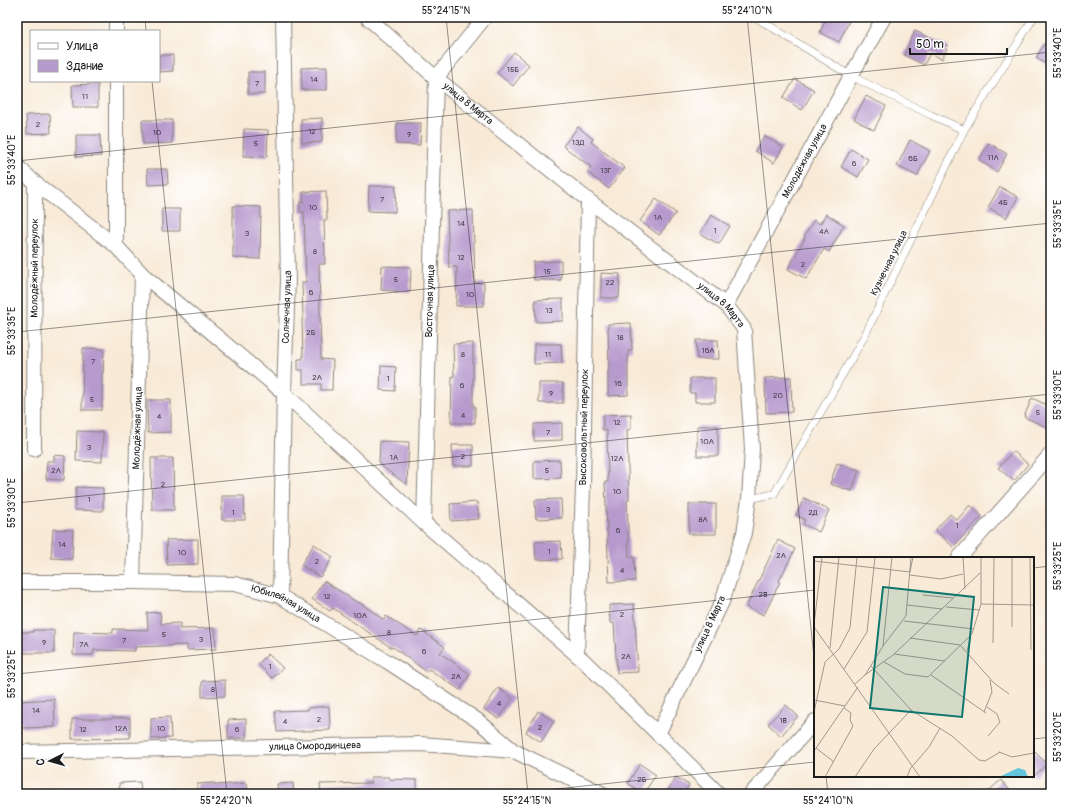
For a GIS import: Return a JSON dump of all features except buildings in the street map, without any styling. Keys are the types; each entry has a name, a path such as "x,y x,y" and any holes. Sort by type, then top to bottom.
{"street":[{"path":"116,17 116,30"},
{"name":"Солнечная улица","path":"280,596 288,279 283,17"},
{"name":"улица 8 Марта","path":"367,17 436,78 588,200 726,305 744,329 752,449 749,499 744,533 722,602 658,734"},
{"path":"436,78 485,17"},
{"name":"Молодёжная улица","path":"726,305 884,17"},
{"name":"Восточная улица","path":"424,523 436,78"},
{"path":"116,82 116,246"},
{"path":"17,166 35,183 116,246 142,274 284,393 424,523 577,655 719,794"},
{"name":"Молодёжный переулок","path":"34,449 35,183"},
{"name":"Высоковольтный переулок","path":"577,655 583,479 588,200"},
{"name":"Молодёжная улица","path":"133,582 142,274"},
{"path":"960,557 1051,454"},
{"name":"Юбилейная улица","path":"17,582 235,584 280,596 388,662 476,720 514,751"},
{"path":"751,794 814,722"},
{"name":"улица Смородинцева","path":"17,752 420,744 514,751 603,794"}],"lane":[{"path":"755,17 851,76 964,130"},
{"name":"Кузнечная улица","path":"749,499 774,494 865,335 964,130 1034,17"}]}
